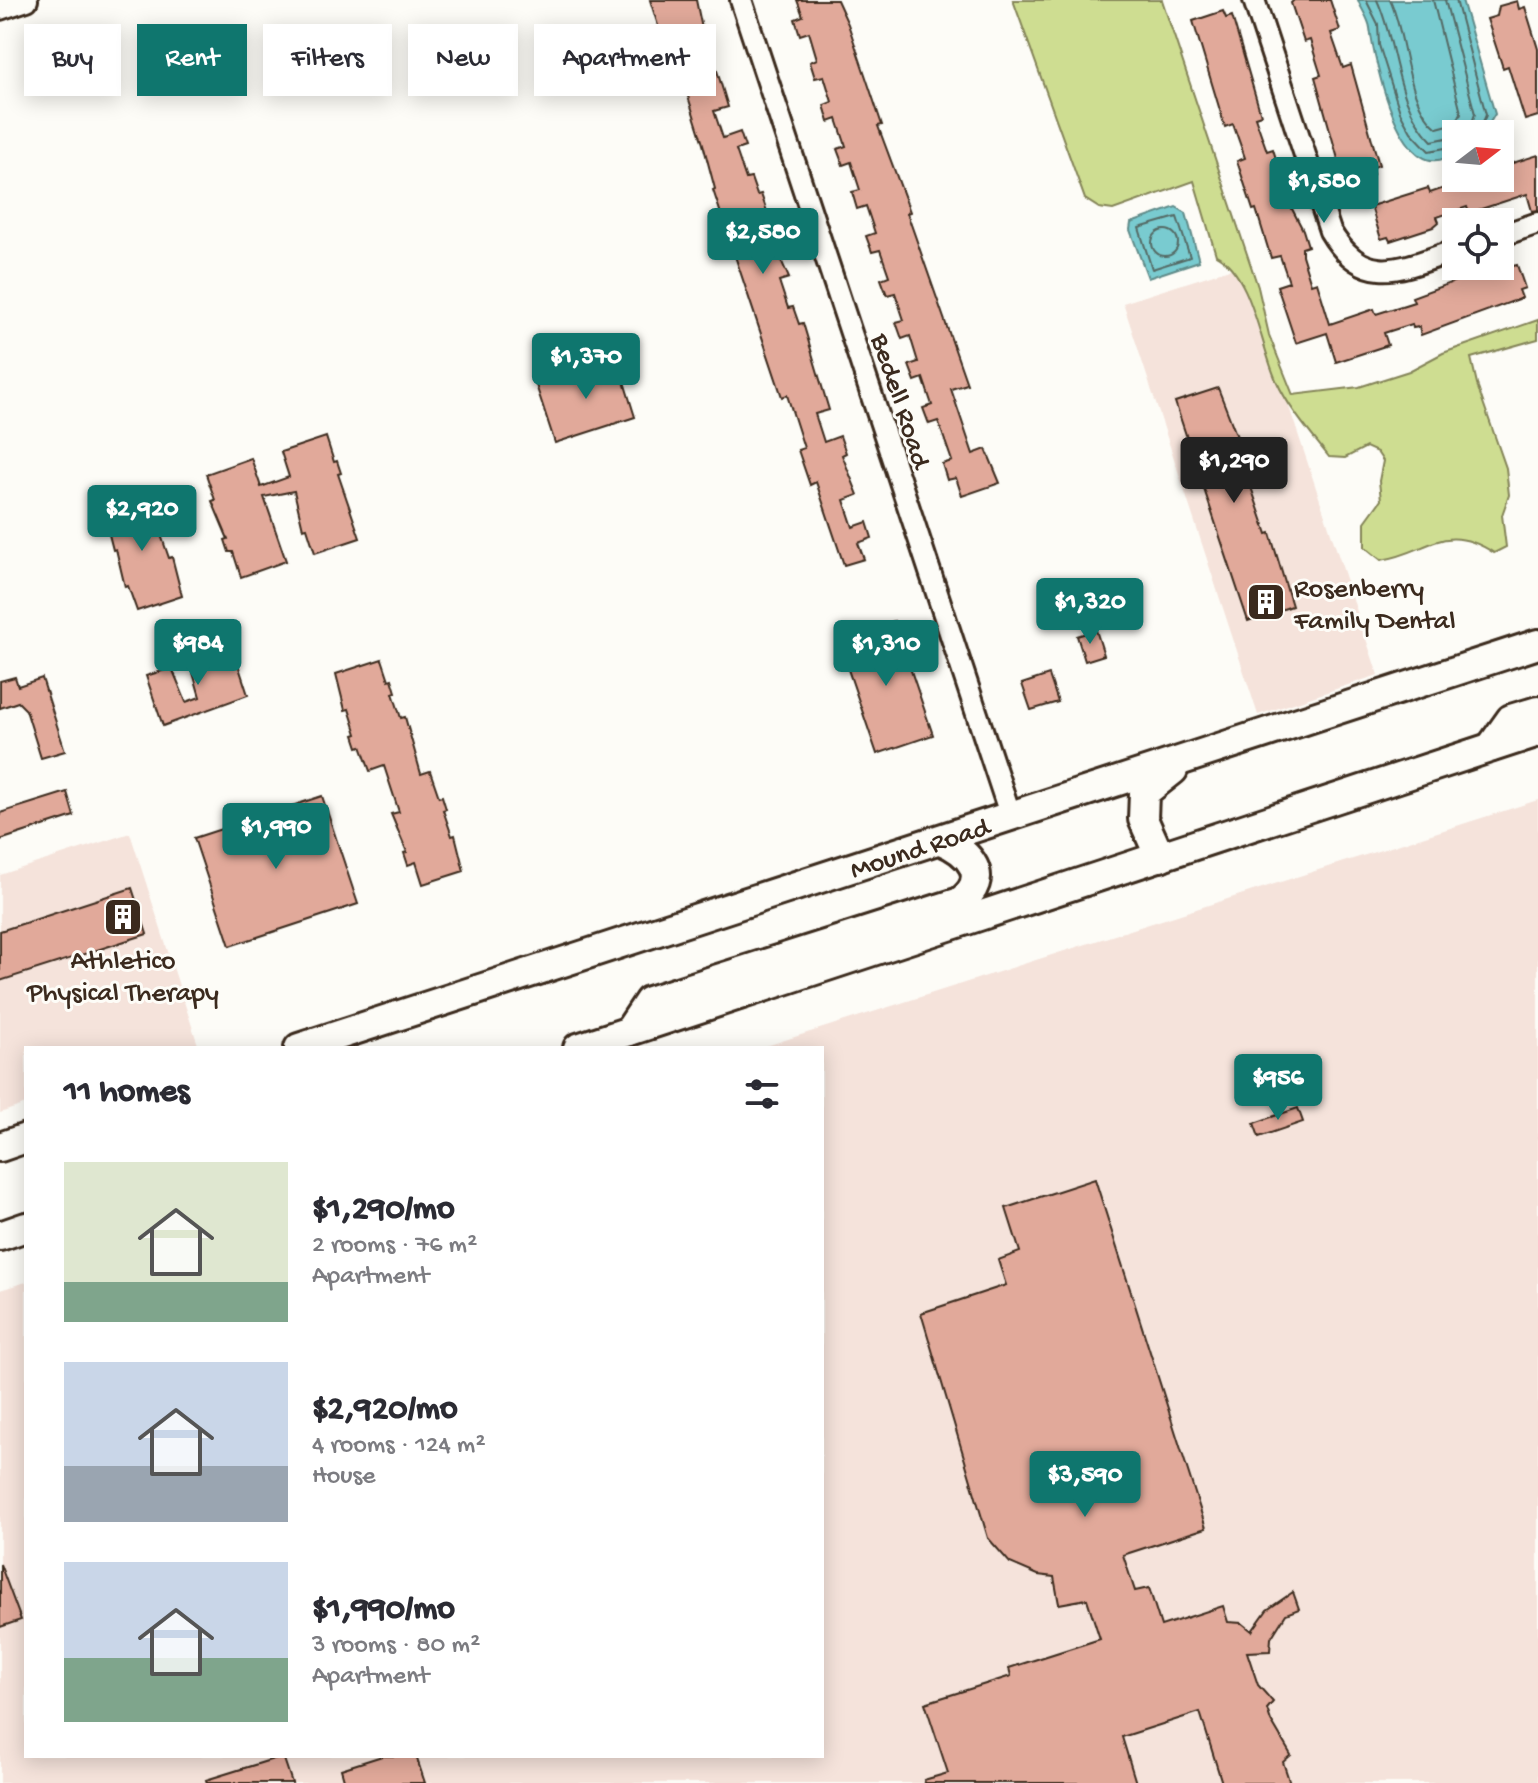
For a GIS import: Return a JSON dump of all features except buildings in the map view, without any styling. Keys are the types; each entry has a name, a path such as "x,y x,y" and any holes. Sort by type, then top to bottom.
{"main road":[{"name":"Mound Road","path":"305,1046 1538,644"},
{"path":"1491,747 1511,719 1538,711"},
{"path":"584,1046 1538,732"},
{"path":"1160,857 1143,819 1144,793 1186,759"},
{"path":"629,1031 649,1001 960,902 969,895 973,886 976,877 973,865 965,851 941,840"},
{"path":"0,1147 24,1139"},
{"path":"0,1218 24,1211"},
{"path":"0,1236 24,1228"}],"street":[{"path":"0,9 27,0"},
{"name":"Bedell Road","path":"741,0 1011,817"},
{"path":"1254,0 1330,231 1341,250 1370,269 1389,272 1442,255"},
{"path":"1514,231 1538,223"}],"shaded area":[{"path":"1242,265 1378,675 1258,715 1123,303"},
{"path":"1538,800 1538,1783 0,1783 0,1290 24,1283 24,1758 824,1758 824,1046 766,1046"},
{"path":"130,833 198,1046 24,1046 24,1105 0,1113 0,875"}],"green space":[{"path":"1013,0 1162,0 1258,287 1269,335 1293,395 1359,387 1409,371 1443,353 1538,320 1538,339 1471,358 1478,388 1506,468 1509,495 1502,515 1506,547 1494,553 1462,539 1448,539 1381,560 1365,547 1365,522 1381,500 1379,481 1383,461 1377,452 1366,447 1345,458 1329,457 1293,411 1270,365 1247,293 1228,264 1216,255 1194,181 1113,210 1099,208 1085,199"}],"water":[{"path":"1358,0 1462,0 1495,114 1491,120 1442,120 1442,158 1437,160 1420,156 1406,140 1394,118 1369,25"},
{"path":"1176,207 1186,213 1199,261 1148,278 1130,230 1131,223"}],"place":[{"name":"Rosenberry Family Dental","path":"1266,602"},
{"name":"Athletico Physical Therapy","path":"123,917"}]}
